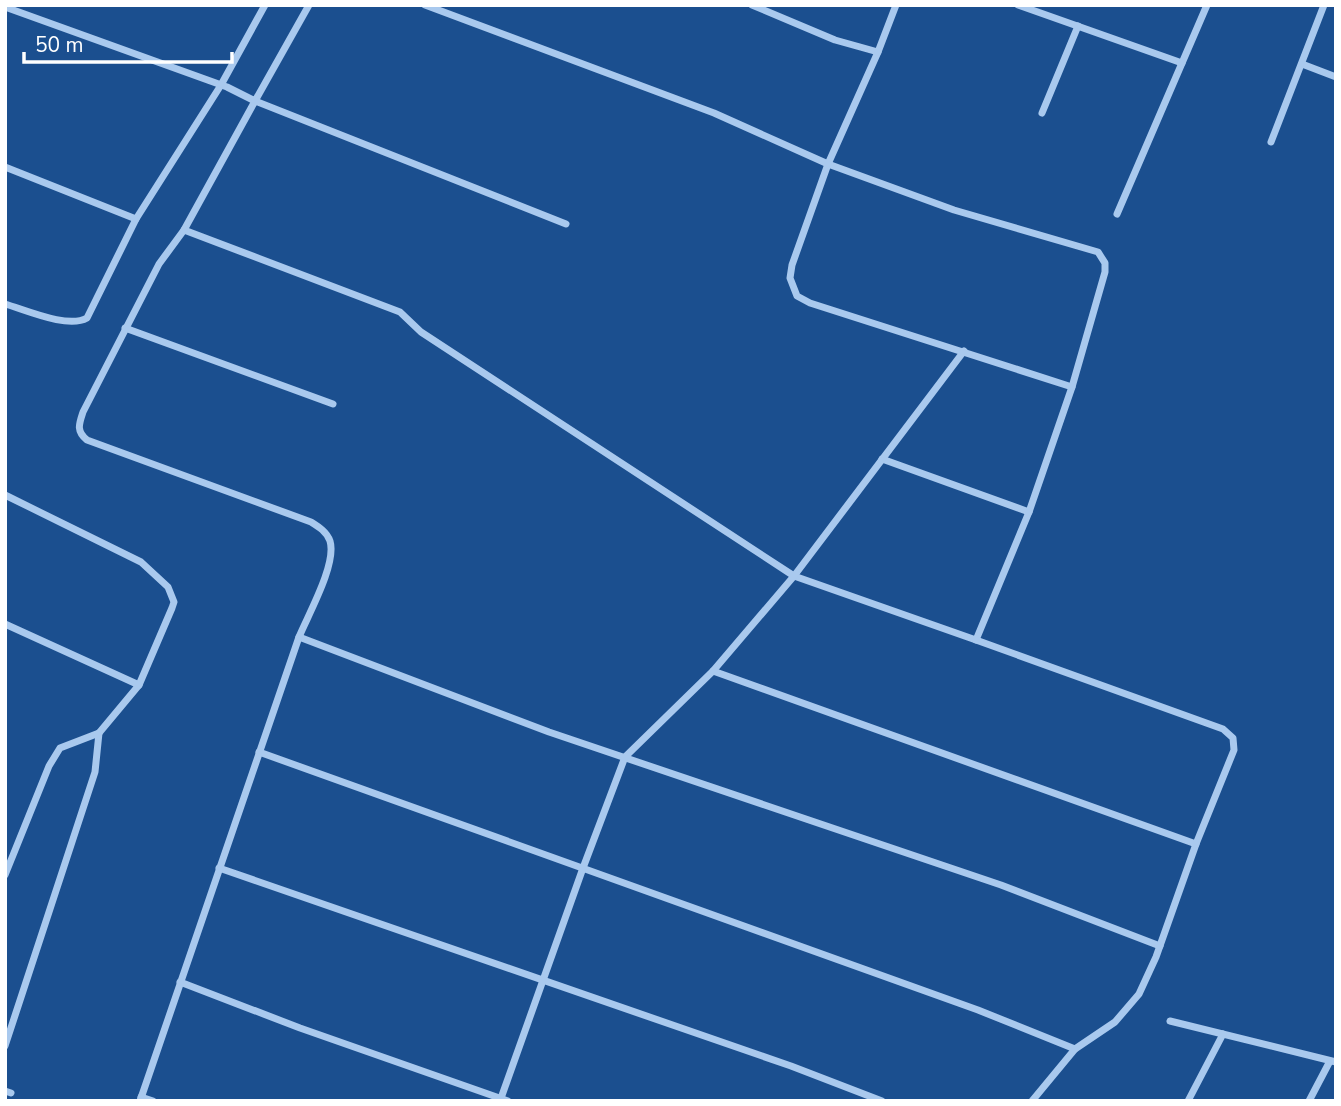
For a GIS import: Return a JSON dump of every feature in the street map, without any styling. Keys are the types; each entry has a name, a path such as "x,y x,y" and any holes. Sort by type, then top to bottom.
{"street":[{"path":"5,304 73,323 87,318 136,219 221,85 265,5"},
{"path":"153,1101 141,1099 299,637 323,581 330,558 330,543 320,527 87,440 80,435 78,427 83,412 159,264 184,230 309,5"},
{"path":"425,5 713,113 828,164 954,210 1098,252 1105,263 1105,272 1072,387 1029,512 976,640"},
{"path":"752,5 835,40 878,52"},
{"path":"896,5 828,164 792,265 790,278 797,296 810,303 1072,387"},
{"path":"1018,5 1182,63"},
{"path":"1116,214 1207,5"},
{"path":"1271,142 1324,5"},
{"path":"5,7 221,85 255,101 566,224"},
{"path":"1042,113 1078,26"},
{"path":"1302,64 1336,77"},
{"path":"5,167 136,219"},
{"path":"184,230 400,312 422,332 794,576 1223,729 1230,734 1234,744 1233,756 1139,994 1115,1022 1075,1049 1032,1101"},
{"path":"125,328 333,404"},
{"path":"180,982 503,1100 583,868 625,757 713,671 794,576 964,351"},
{"path":"882,459 1029,512"},
{"path":"5,495 141,562 168,587 174,602 139,685 99,733 60,748 54,757 5,876"},
{"path":"5,624 139,685"},
{"path":"299,637 549,732 1001,885 1160,946"},
{"path":"713,671 1196,844"},
{"path":"5,1046 94,772 99,733"},
{"path":"259,752 978,1010 1075,1049"},
{"path":"219,867 791,1066 882,1101"},
{"path":"1170,1021 1333,1062 1309,1101"},
{"path":"1188,1101 1223,1034"}]}
